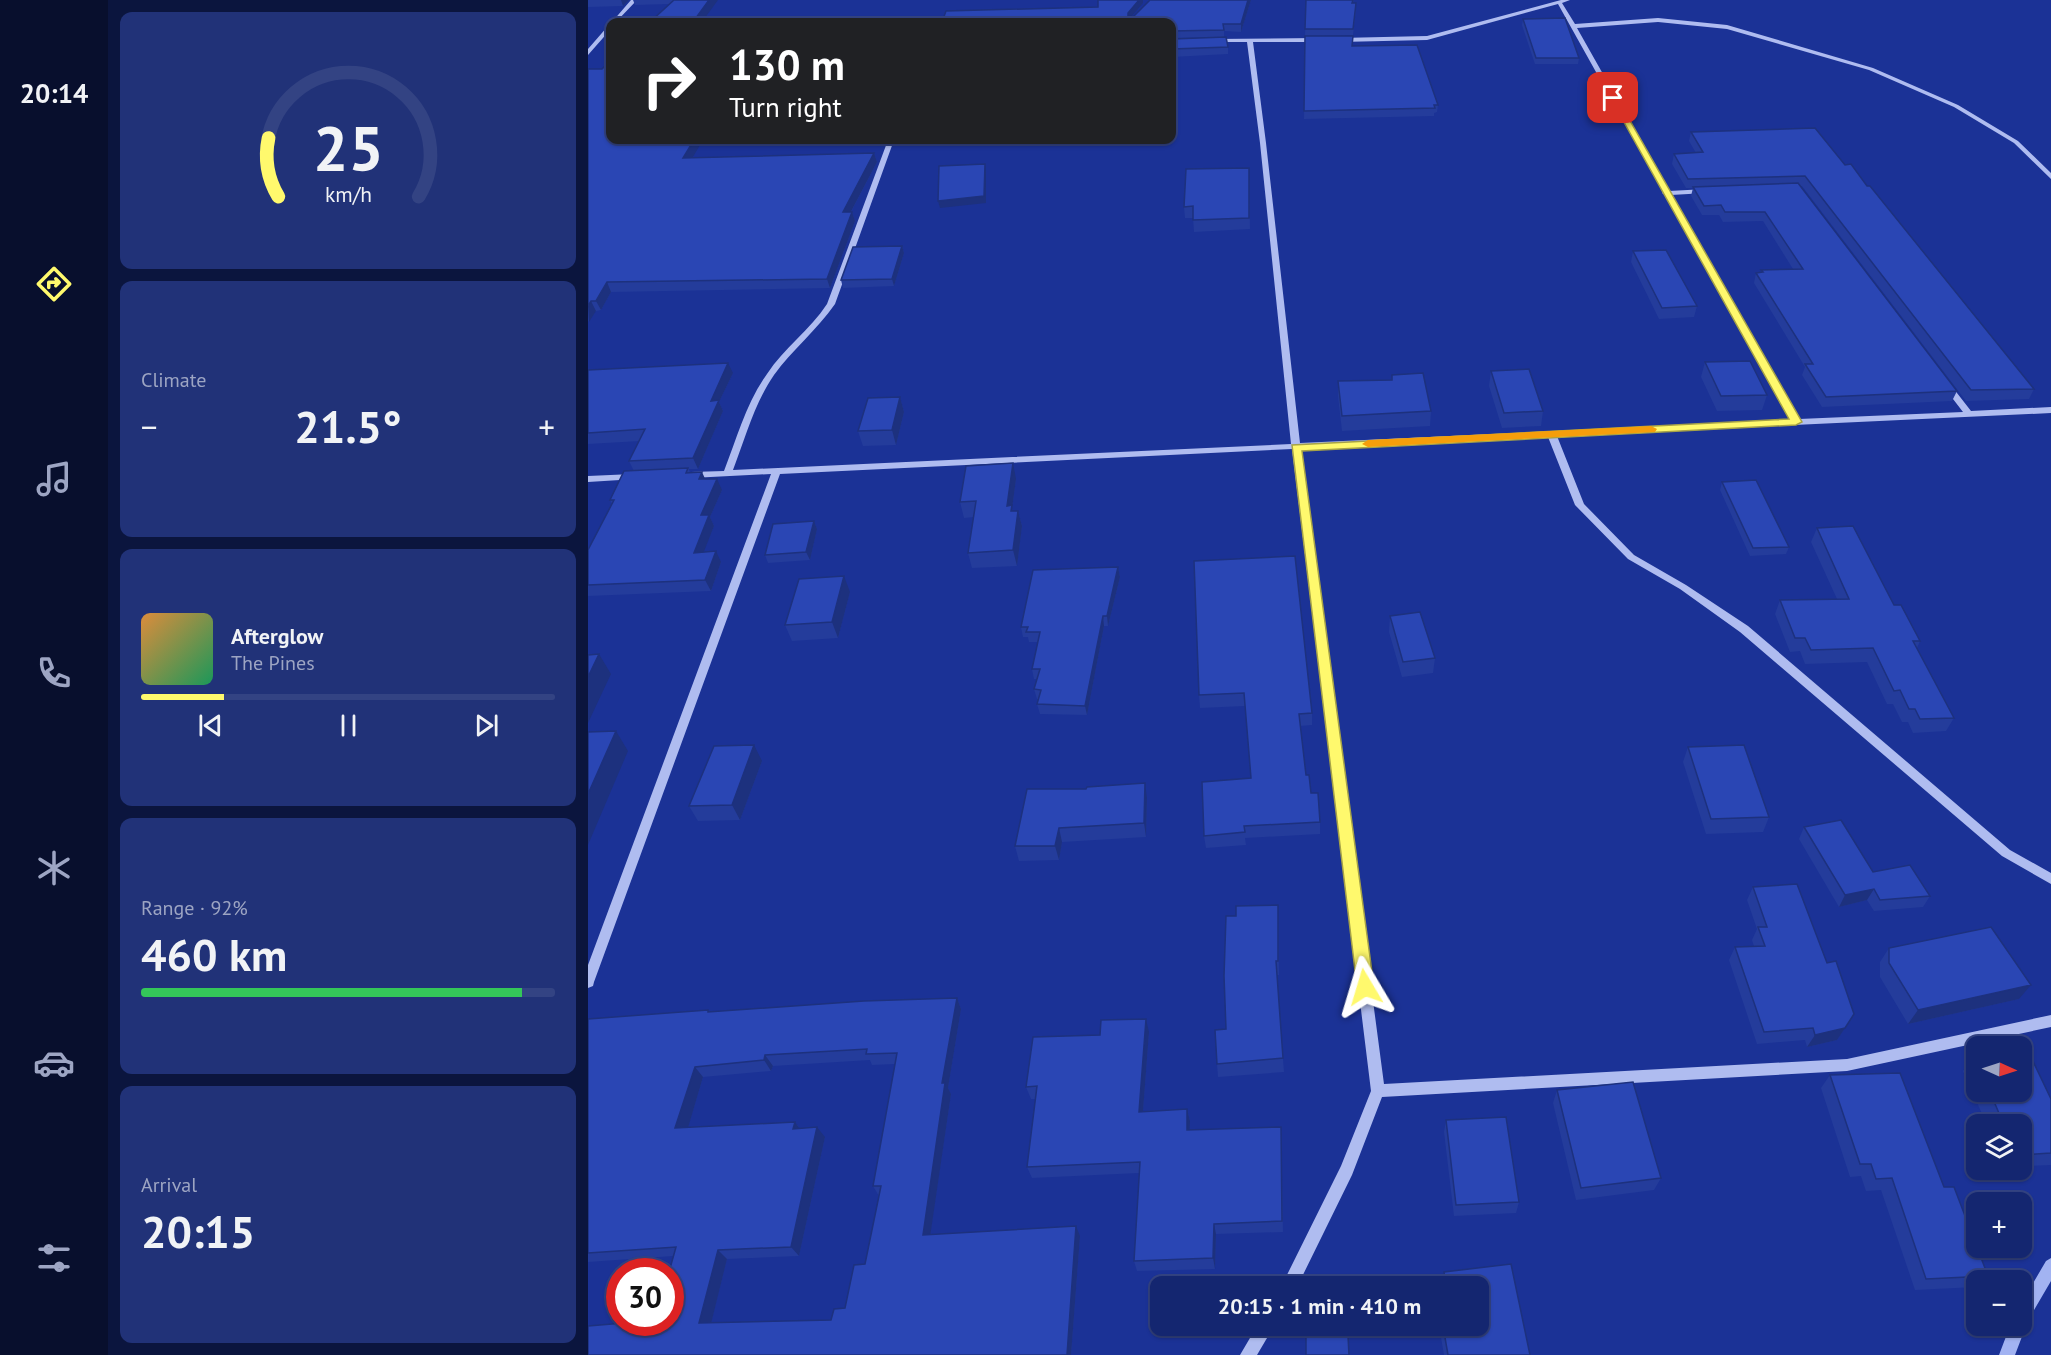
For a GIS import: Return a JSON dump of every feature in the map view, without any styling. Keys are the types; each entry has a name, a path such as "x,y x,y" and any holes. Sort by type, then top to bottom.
{"street":[{"path":"618,18 634,0"},
{"path":"1332,40 1427,38 1567,0"},
{"path":"1560,3 1796,422"},
{"path":"1575,26 1658,20 1727,27 1870,69 1956,106 2016,142 2051,177"},
{"path":"588,53 606,32"},
{"path":"1208,41 1321,40"},
{"path":"1250,41 1262,123 1264,171 1296,447 1378,1091 1347,1170 1294,1276"},
{"path":"727,474 763,385 776,368 819,324 831,303 890,144"},
{"path":"1665,193 1720,191"},
{"path":"1940,376 1968,414"},
{"path":"681,476 2051,410"},
{"path":"1552,435 1580,505 1631,557 1683,587 1744,629 2006,853 2051,879"},
{"path":"588,982 776,472"},
{"path":"588,479 646,477"},
{"path":"1378,1091 1847,1065 2051,1021"},
{"path":"1248,1355 1260,1336"}],"building":[{"path":"674,0 709,0 696,18 654,18"},
{"path":"1098,0 1139,0 1128,13 1128,16 1133,17 1150,0 1248,0 1241,24 1223,24 1224,30 1176,31 1176,18 943,18 946,11 1098,7"},
{"path":"1306,0 1353,0 1352,3 1356,3 1353,29 1305,29"},
{"path":"1565,18 1579,58 1536,58 1523,19"},
{"path":"1305,36 1353,36 1352,46 1417,45 1438,105 1434,105 1435,108 1304,111"},
{"path":"1226,37 1228,47 1176,49 1176,39"},
{"path":"606,65 606,144 692,144 683,158 874,153 843,212 852,212 827,279 607,282 596,301 591,301 588,306 588,69 602,69"},
{"path":"1815,128 1845,165 1851,164 1867,186 1870,186 2034,389 1971,390 1805,176 1688,179 1674,154 1703,152 1691,132"},
{"path":"985,164 984,196 938,201 939,166"},
{"path":"1249,168 1249,218 1193,220 1193,206 1184,207 1186,169"},
{"path":"1798,183 1957,391 1826,397 1805,364 1813,364 1756,273 1763,272 1761,270 1803,269 1765,212 1725,212 1721,205 1704,206 1693,187"},
{"path":"902,246 892,279 841,280 853,247"},
{"path":"1666,250 1697,306 1662,308 1633,251"},
{"path":"1750,361 1767,395 1721,396 1705,362"},
{"path":"728,363 711,401 719,400 693,458 629,461 645,429 588,433 588,370"},
{"path":"1529,369 1543,411 1504,413 1491,371"},
{"path":"1423,373 1431,411 1342,416 1338,381 1392,380 1392,375"},
{"path":"900,397 892,430 858,431 868,398"},
{"path":"1013,463 1007,506 1012,505 1011,511 1018,511 1013,550 968,553 976,501 960,502 966,466"},
{"path":"688,468 686,473 702,472 699,479 717,479 701,515 709,515 694,553 716,551 705,580 588,585 588,550 614,500 610,500 624,471"},
{"path":"1756,480 1789,547 1753,548 1722,482"},
{"path":"814,521 806,552 765,555 773,524"},
{"path":"1853,526 1894,605 1901,605 1920,641 1913,641 1954,718 1920,719 1915,709 1909,709 1900,690 1894,691 1873,648 1811,650 1805,638 1795,638 1780,600 1849,599 1817,528"},
{"path":"1295,556 1312,713 1299,714 1306,775 1309,775 1311,793 1318,793 1320,822 1244,826 1245,832 1204,836 1202,782 1251,778 1244,693 1199,695 1194,561"},
{"path":"1118,567 1107,616 1103,616 1085,706 1037,704 1041,690 1034,689 1040,669 1032,669 1040,632 1026,632 1028,627 1021,627 1033,570"},
{"path":"844,576 832,622 785,625 799,579"},
{"path":"1420,612 1435,658 1403,662 1390,616"},
{"path":"599,654 588,677 588,655"},
{"path":"616,731 588,794 588,732"},
{"path":"754,745 732,805 689,806 714,746"},
{"path":"1744,745 1769,817 1711,819 1688,747"},
{"path":"1145,783 1144,823 1059,828 1055,846 1015,846 1027,789 1086,789 1087,787"},
{"path":"1841,820 1873,872 1910,865 1930,896 1880,900 1874,889 1845,895 1804,827"},
{"path":"1797,884 1827,963 1836,961 1854,1014 1845,1028 1815,1035 1813,1028 1764,1032 1735,947 1765,946 1758,927 1767,927 1753,887"},
{"path":"1278,905 1278,961 1276,961 1283,1058 1217,1064 1215,1030 1226,1029 1224,976 1226,916 1236,916 1236,906"},
{"path":"1991,927 2031,985 1918,1010 1889,963 1889,948"},
{"path":"957,998 942,1083 945,1083 923,1235 1076,1226 1067,1355 588,1355 588,1326 606,1324 606,1336 684,1336 684,1258 673,1258 676,1247 588,1253 588,1019 708,1010 708,1012 864,1001","holes":["867,1049 866,1054 897,1053 873,1186 881,1186 865,1264 854,1265 845,1308 834,1309 831,1320 699,1323 718,1250 791,1247 817,1127 793,1129 795,1122 675,1128 695,1067 764,1060 765,1055"]},
{"path":"1146,1019 1139,1112 1187,1109 1187,1130 1281,1127 1282,1221 1214,1224 1213,1258 1134,1261 1140,1162 1027,1167 1037,1086 1026,1087 1033,1037 1100,1035 1101,1020"},
{"path":"2032,1059 2051,1099 2051,1153 2032,1154 2032,1114 1999,1114 1994,1102 2032,1102"},
{"path":"1900,1073 1944,1187 1954,1187 1966,1218 1966,1258 1981,1258 1986,1270 1966,1270 1966,1277 1926,1279 1892,1178 1876,1179 1871,1164 1860,1164 1830,1075"},
{"path":"1633,1082 1661,1178 1581,1188 1557,1090"},
{"path":"1506,1117 1519,1202 1456,1205 1446,1120"},
{"path":"1511,1264 1530,1355 1448,1355 1445,1336 1489,1336 1489,1276 1445,1276 1444,1272"},
{"path":"1306,1336 1348,1336 1349,1355 1306,1355"}],"waterway":[{"path":"2032,1299 2051,1266"},
{"path":"2007,1355 2014,1336"}],"slow traffic":[{"path":"1368,444 1651,429"}],"route":[{"path":"1365,987 1296,447 1796,422 1613,98"}]}
